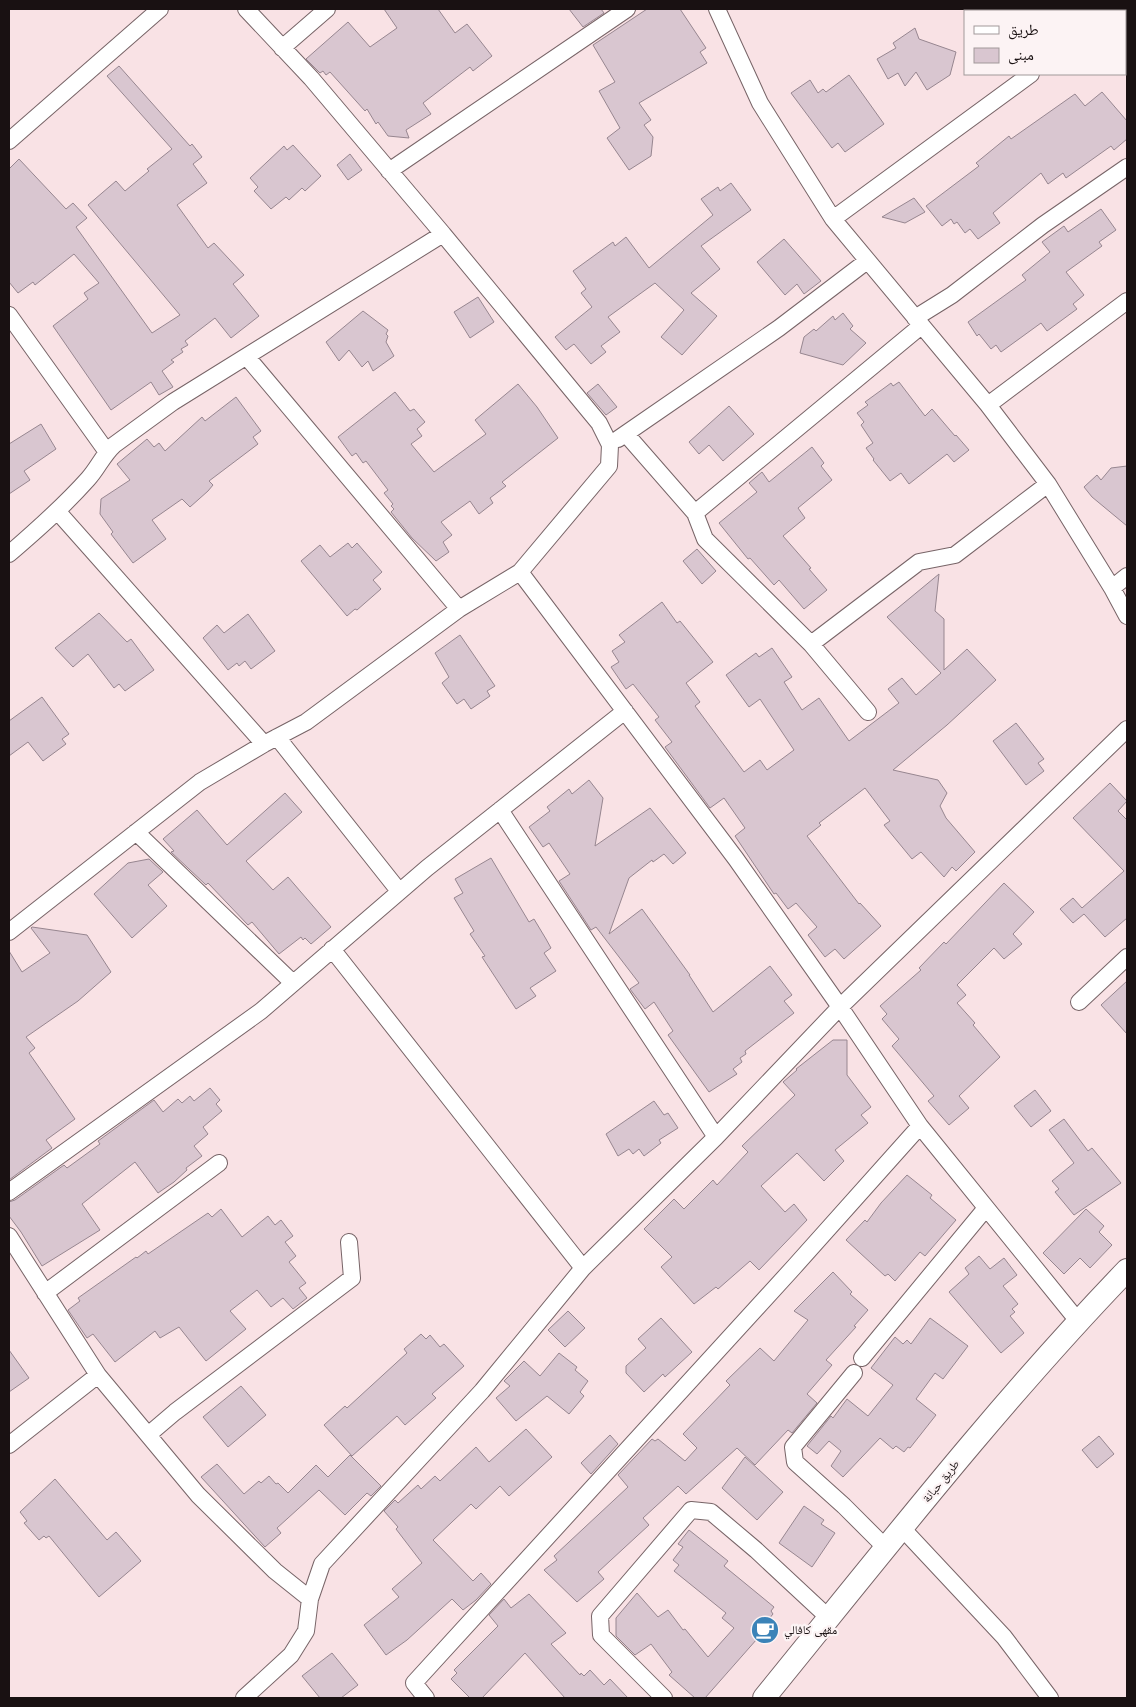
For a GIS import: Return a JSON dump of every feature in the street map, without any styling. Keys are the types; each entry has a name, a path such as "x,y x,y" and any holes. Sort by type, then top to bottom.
{"street":[{"path":"9,140 160,9"},
{"path":"9,932 200,782 270,740 306,722 459,609 520,572 609,466 610,445 599,423 311,78 246,9"},
{"path":"282,48 327,9"},
{"path":"389,171 627,9"},
{"path":"717,9 760,103 833,219 988,405 1048,484 1112,588 1127,616"},
{"path":"833,219 1030,75"},
{"path":"695,513 918,322 1043,225 1127,167"},
{"path":"9,554 58,512 90,476 106,452 173,402 443,234"},
{"path":"610,445 779,328 867,261"},
{"path":"988,405 1127,302"},
{"path":"9,315 106,452"},
{"path":"247,357 459,609"},
{"path":"626,434 695,513 705,539 811,644 868,712"},
{"path":"811,644 919,562 955,555 1048,484"},
{"path":"58,512 270,740 399,892"},
{"path":"520,572 736,860 840,1007 920,1126 1078,1321"},
{"path":"1112,588 1127,576"},
{"path":"9,1192 261,1011 399,892 625,711"},
{"path":"244,1698 291,1655 306,1632 310,1599 322,1564 482,1391 583,1268 716,1137 840,1007 1127,729"},
{"path":"500,810 716,1137"},
{"path":"136,832 293,983"},
{"path":"332,949 583,1268"},
{"path":"1079,1002 1127,957"},
{"path":"426,1698 414,1683 794,1267 920,1126"},
{"path":"45,1293 219,1163"},
{"path":"862,1358 986,1208"},
{"path":"9,1236 98,1375 198,1495 275,1571 310,1599"},
{"path":"148,1435 175,1412 352,1278 349,1242"},
{"name":"طريق حبانة","path":"764,1698 973,1442 1078,1321 1127,1270"},
{"path":"854,1373 793,1447 795,1462 844,1506 886,1548"},
{"path":"9,1445 98,1375"},
{"path":"664,1698 601,1635 600,1616 691,1510 711,1512 756,1550 829,1618"},
{"path":"902,1528 1004,1637 1050,1698"}],"building":[{"path":"384,9 438,9 455,33 467,24 492,56 473,71 470,67 423,103 431,114 406,130 409,138 388,136 378,122 376,124 367,109 365,111 330,72 326,75 323,71 320,73 306,59 348,22 370,47 397,28"},
{"path":"569,9 601,9 604,13 583,27"},
{"path":"647,9 680,9 706,48 700,52 707,63 639,103 651,120 644,125 653,137 651,156 629,170 607,138 620,128 599,91 615,82 593,45"},
{"path":"915,28 919,39 956,52 950,75 927,90 916,72 905,86 898,73 888,79 877,59 896,48 893,43"},
{"path":"119,66 202,157 193,164 207,183 177,205 208,248 214,243 244,275 233,284 259,316 231,338 215,318 185,341 188,345 181,349 183,352 171,360 174,362 162,371 173,387 159,395 151,382 111,410 53,326 88,299 84,293 99,283 74,254 35,285 33,282 18,293 9,282 9,169 19,159 66,209 73,203 87,218 76,227 152,333 180,315 88,205 116,181 125,191 149,171 147,169 172,149 107,76"},
{"path":"849,75 884,124 845,152 838,143 832,148 791,93 810,80 818,93 823,89 826,92"},
{"path":"1102,92 1127,121 1127,139 1114,150 1111,146 1066,178 1063,173 1048,184 1041,173 993,213 1000,223 978,239 970,229 965,233 957,222 954,224 951,219 942,226 926,206 979,166 976,163 1009,136 1011,139 1075,94 1085,106"},
{"path":"293,145 321,176 305,191 302,188 289,200 286,197 271,209 254,191 258,187 250,178 284,146 287,150"},
{"path":"350,154 362,170 348,180 337,165"},
{"path":"731,183 751,210 701,246 720,269 691,293 717,316 682,355 661,337 684,310 655,283 608,317 620,332 601,346 606,352 591,364 574,344 566,350 555,337 592,307 581,293 586,289 573,271 613,242 615,246 626,237 649,268 713,215 701,199 718,187 720,191"},
{"path":"914,198 925,212 905,223 882,217"},
{"path":"1101,209 1116,230 1099,242 1102,246 1066,272 1084,295 1073,304 1077,309 1047,331 1041,323 1001,352 996,345 991,349 979,334 977,336 968,322 1026,280 1022,275 1050,252 1042,242 1064,226 1068,232"},
{"path":"784,239 821,281 804,294 797,284 785,295 757,262"},
{"path":"478,297 494,322 470,338 454,312"},
{"path":"363,311 388,330 386,342 394,356 373,371 368,361 362,367 349,350 339,361 326,342"},
{"path":"843,313 853,326 850,329 866,343 843,365 800,353 804,337 814,329 816,331 833,316 835,320"},
{"path":"899,382 925,416 932,409 969,450 954,462 947,454 909,484 901,473 890,481 873,460 866,448 873,443 861,425 864,422 857,413 868,405 865,402 891,383 893,386"},
{"path":"518,384 537,407 558,438 502,482 506,486 490,498 493,503 479,514 470,501 441,522 452,535 443,542 449,552 436,561 412,538 391,512 394,509 391,506 393,504 384,493 388,490 366,461 363,463 356,453 352,456 338,437 395,392 410,411 414,409 425,422 417,429 422,436 411,444 434,472 486,434 475,420"},
{"path":"598,384 617,407 606,415 587,393"},
{"path":"236,397 261,431 253,437 258,444 209,481 213,485 190,507 182,499 152,520 166,539 133,563 111,534 113,532 100,514 101,499 130,480 117,464 147,439 154,447 159,443 165,451 202,417 205,421"},
{"path":"729,406 754,434 723,461 709,445 699,454 689,442"},
{"path":"41,424 56,449 24,471 30,480 9,494 9,444"},
{"path":"812,447 824,463 821,466 832,480 798,508 805,518 783,536 827,590 804,609 779,580 774,585 750,558 748,559 719,523 757,492 749,483 762,472 769,482"},
{"path":"1127,466 1127,526 1092,497 1084,487 1097,475 1101,480 1111,468"},
{"path":"348,543 352,548 357,543 382,572 373,580 381,589 357,610 355,609 347,616 301,561 320,545 330,557"},
{"path":"697,549 716,571 702,584 683,561"},
{"path":"939,574 935,611 944,619 944,670 967,649 996,680 947,725 893,770 938,780 947,793 940,806 946,818 975,852 956,871 952,867 944,877 921,852 912,859 884,825 890,821 865,788 819,823 821,825 807,836 859,904 881,926 844,959 835,949 825,957 808,935 817,927 796,903 788,909 776,893 774,894 735,836 745,828 724,798 710,808 665,747 672,742 655,720 659,717 633,684 626,689 611,667 619,662 612,651 625,642 619,635 662,602 677,623 680,621 713,662 686,683 700,702 695,706 744,772 760,760 767,770 794,750 760,699 749,707 726,675 756,653 759,657 772,648 792,677 784,682 802,710 819,698 849,741 899,703 888,689 902,678 916,695 941,673 887,617"},
{"path":"99,613 127,642 131,639 154,670 125,691 119,684 114,688 88,654 73,667 55,648"},
{"path":"248,614 275,651 251,669 245,661 239,666 237,663 228,670 203,638 217,625 224,633"},
{"path":"460,635 495,686 487,691 490,696 471,709 464,699 457,704 442,683 449,677 435,653"},
{"path":"42,697 69,734 62,739 66,744 43,761 28,742 9,756 9,721"},
{"path":"1016,723 1044,759 1038,763 1044,771 1026,785 993,741"},
{"path":"589,780 603,798 595,846 650,808 686,853 673,864 664,854 653,862 652,860 629,878 609,934 642,909 690,975 713,1012 770,966 792,995 784,1001 794,1013 745,1051 746,1054 740,1058 742,1062 733,1069 737,1074 709,1092 668,1035 673,1031 654,1002 645,1009 630,989 639,983 596,927 591,930 559,881 570,874 549,843 543,847 529,827 550,811 547,807 569,789 572,794"},
{"path":"1110,783 1127,801 1118,811 1127,820 1127,918 1105,937 1084,914 1073,923 1060,909 1073,898 1082,908 1124,871 1073,818"},
{"path":"285,793 302,812 246,861 273,890 288,877 331,927 311,944 301,937 279,954 252,922 248,925 208,883 206,885 171,852 174,851 163,839 197,810 227,845"},
{"path":"491,858 529,922 534,919 546,939 551,948 544,953 556,971 530,988 536,996 516,1009 482,957 485,956 470,934 474,931 454,898 463,893 455,879"},
{"path":"149,859 163,872 148,885 167,906 132,938 94,894 128,863"},
{"path":"1004,883 1034,912 1013,934 1022,944 1004,959 994,948 957,985 966,995 957,1003 975,1023 973,1025 1000,1057 959,1096 969,1108 949,1125 928,1101 934,1096 892,1046 899,1039 882,1019 887,1014 880,1006 921,970 919,968 944,942 946,944"},
{"path":"32,927 87,935 111,972 78,1001 26,1037 35,1048 29,1053 75,1119 46,1140 52,1148 9,1180 9,951 22,972 50,953"},
{"path":"1127,981 1127,1034 1101,1005"},
{"path":"833,1040 847,1040 847,1075 871,1107 861,1115 868,1123 835,1150 844,1161 824,1181 797,1153 761,1186 785,1212 794,1204 807,1220 759,1270 750,1261 718,1289 716,1287 694,1304 661,1267 672,1257 644,1229 674,1199 684,1209 713,1180 717,1185 748,1152 742,1146 795,1095 783,1082 796,1069"},
{"path":"210,1088 220,1100 216,1104 222,1111 203,1127 208,1134 194,1146 202,1156 186,1168 187,1170 174,1182 158,1193 135,1162 82,1204 100,1230 42,1266 9,1216 9,1202 15,1200 64,1165 67,1168 100,1144 98,1141 154,1100 163,1112 178,1099 182,1103 190,1096 194,1101"},
{"path":"1035,1090 1051,1111 1031,1127 1014,1106"},
{"path":"654,1101 664,1115 668,1113 678,1128 659,1140 661,1143 644,1156 639,1149 633,1154 629,1149 618,1156 606,1134"},
{"path":"1064,1119 1088,1151 1092,1148 1121,1183 1074,1215 1055,1192 1059,1189 1052,1181 1074,1163 1049,1130"},
{"path":"907,1175 932,1195 930,1198 956,1220 925,1256 920,1252 895,1281 888,1274 885,1276 846,1240 865,1220 867,1222 881,1203"},
{"path":"221,1209 242,1237 268,1216 275,1225 281,1220 293,1236 285,1242 296,1256 289,1262 306,1283 299,1288 307,1298 293,1309 283,1298 271,1307 257,1290 230,1311 246,1329 206,1361 179,1327 160,1338 155,1331 115,1362 93,1334 87,1338 68,1310 80,1301 78,1298 136,1257 146,1251 148,1254 208,1213 212,1217"},
{"path":"1086,1209 1104,1226 1099,1232 1112,1245 1090,1268 1080,1258 1064,1274 1043,1253"},
{"path":"979,1256 990,1269 1004,1258 1017,1275 1003,1286 1018,1304 1012,1309 1015,1312 1010,1316 1024,1333 1001,1353 949,1292 969,1274 965,1268"},
{"path":"833,1272 852,1292 850,1294 868,1310 854,1326 856,1327 826,1360 832,1365 807,1394 817,1403 792,1433 788,1430 755,1465 737,1448 686,1494 678,1486 643,1518 649,1525 598,1572 604,1579 577,1602 544,1570 557,1560 554,1556 628,1487 618,1475 652,1439 655,1441 658,1439 685,1461 697,1448 683,1434 730,1385 726,1381 760,1348 774,1361 808,1320 794,1311"},
{"path":"568,1311 585,1328 565,1347 548,1330"},
{"path":"661,1318 692,1352 665,1377 663,1374 644,1392 626,1373 626,1366 646,1348 638,1339"},
{"path":"930,1318 968,1346 943,1379 935,1373 916,1399 936,1415 910,1448 908,1447 904,1452 896,1446 893,1449 880,1438 843,1477 831,1466 841,1451 829,1441 817,1454 807,1446 831,1416 833,1418 847,1399 868,1416 893,1385 871,1368 895,1337 903,1344 907,1340 911,1344"},
{"path":"421,1334 426,1339 430,1335 440,1347 444,1344 464,1366 432,1394 436,1398 405,1425 397,1416 352,1456 324,1425 345,1406 347,1408 407,1353 404,1349"},
{"path":"9,1350 29,1378 9,1392"},
{"path":"559,1353 577,1367 575,1370 588,1381 580,1392 584,1396 569,1414 547,1396 516,1421 496,1398 510,1386 504,1381 524,1361 540,1376"},
{"path":"241,1386 266,1415 228,1447 203,1417"},
{"path":"526,1429 552,1457 509,1496 500,1486 476,1509 471,1504 433,1540 473,1581 481,1573 491,1584 476,1600 463,1610 452,1599 407,1640 386,1655 364,1625 399,1597 392,1589 422,1563 396,1529 398,1527 384,1511 395,1500 398,1503 418,1485 421,1489 435,1476 440,1481 476,1447 489,1462"},
{"path":"610,1435 618,1444 591,1474 581,1463"},
{"path":"1099,1436 1114,1454 1097,1468 1082,1450"},
{"path":"350,1455 381,1486 371,1496 367,1493 345,1515 319,1490 277,1528 281,1533 265,1547 201,1477 217,1464 244,1494 259,1481 261,1483 269,1476 288,1493 316,1465 328,1477"},
{"path":"745,1457 783,1492 757,1520 722,1488"},
{"path":"55,1479 107,1540 116,1532 141,1561 99,1597 49,1536 46,1538 44,1536 39,1540 24,1523 27,1521 20,1512"},
{"path":"804,1506 824,1520 821,1524 835,1533 812,1567 779,1543"},
{"path":"689,1530 728,1561 724,1566 774,1607 771,1611 773,1614 768,1620 776,1627 762,1643 757,1639 705,1698 695,1698 669,1675 672,1672 651,1644 635,1655 616,1636 616,1618 637,1593 658,1617 668,1610 683,1630 685,1629 708,1657 734,1628 722,1618 726,1613 674,1571 679,1565 673,1560 683,1547 678,1544"},
{"path":"529,1594 566,1633 551,1644 580,1675 581,1673 584,1676 590,1670 604,1685 610,1679 628,1698 565,1698 525,1653 482,1698 470,1698 451,1679 457,1673 454,1670 498,1626 489,1615 504,1599 511,1608"},
{"path":"332,1653 358,1685 341,1698 320,1698 302,1676"}],"place":[{"name":"مقهى كافالي","path":"765,1630"}]}
